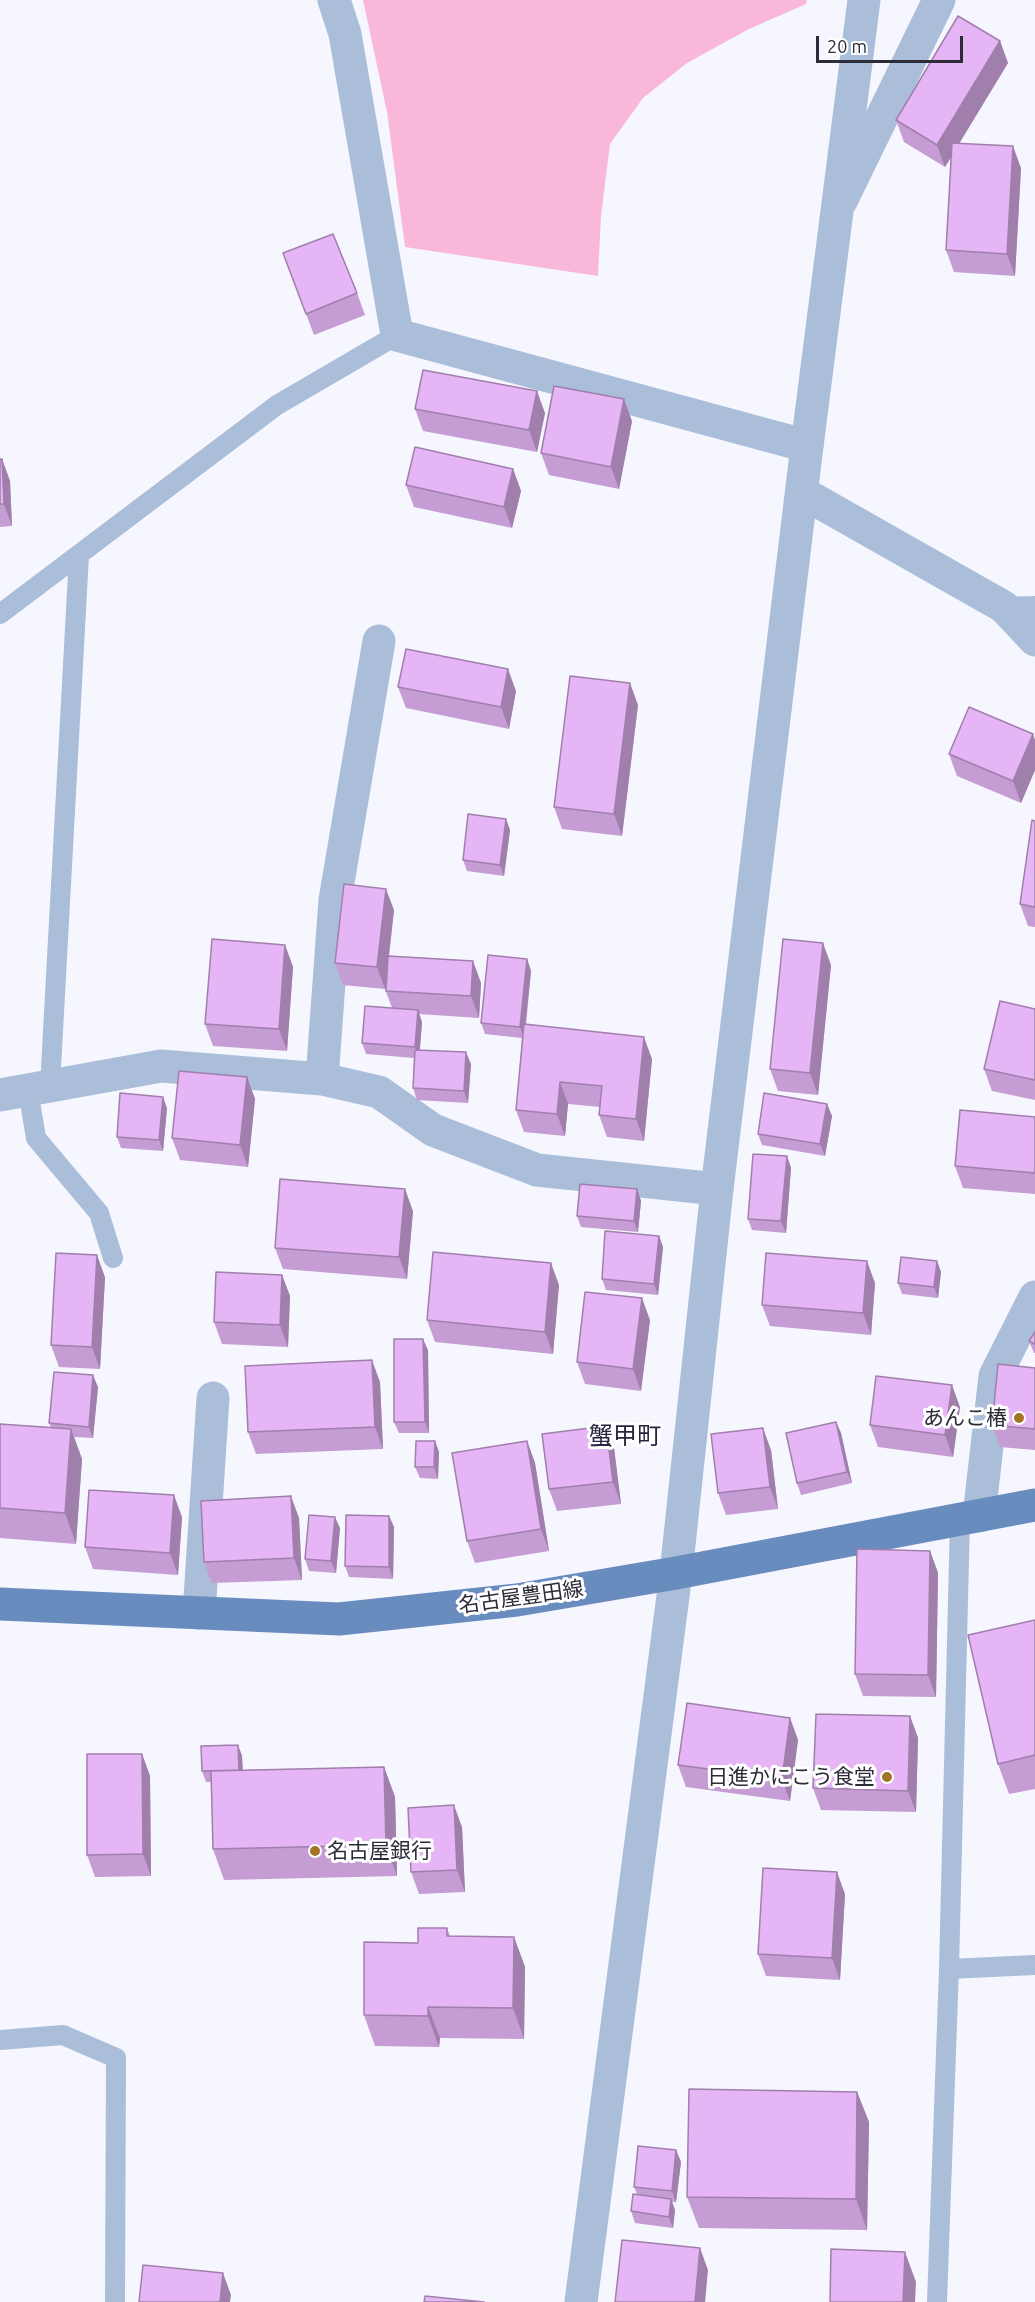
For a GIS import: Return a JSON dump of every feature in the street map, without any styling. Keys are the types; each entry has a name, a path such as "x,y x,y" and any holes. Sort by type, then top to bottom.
{"main road":[{"name":"名古屋豊田線","path":"0,1604 339,1619 517,1600 676,1573 1035,1505"}],"street":[{"path":"334,0 345,34 397,335 807,446"},
{"path":"581,2302 676,1573 717,1189 807,446 864,0"},
{"path":"837,208 939,0"},
{"path":"803,493 1020,606 1035,640"},
{"path":"322,1079 335,900 379,641"},
{"path":"26,1090 161,1066 322,1079 379,1092 433,1130 537,1170 717,1189"},
{"path":"969,1518 996,1376 1035,1298"},
{"path":"199,1612 213,1398"}],"lane":[{"path":"0,614 277,405 397,335"},
{"path":"79,555 26,1090 36,1138 99,1213 113,1258"},
{"path":"937,2302 969,1518"},
{"path":"949,1969 1035,1965"},
{"path":"0,2040 63,2035 116,2058 115,2302"}],"shaded area":[{"path":"363,0 807,0 806,4 749,29 687,63 643,98 610,144 601,216 598,276 405,247 387,112"}],"building":[{"path":"958,16 1000,41 937,145 896,120"},
{"path":"952,143 1013,146 1007,254 946,250"},
{"path":"333,234 357,293 306,314 283,253"},
{"path":"423,370 537,391 529,430 415,409"},
{"path":"554,386 624,399 611,467 541,453"},
{"path":"415,447 513,469 504,507 406,485"},
{"path":"0,459 2,459 4,504 0,504"},
{"path":"406,649 508,669 501,707 398,687"},
{"path":"570,676 630,683 614,814 554,807"},
{"path":"969,707 1033,734 1013,781 949,754"},
{"path":"468,814 506,819 500,865 463,860"},
{"path":"1032,820 1035,821 1035,907 1020,904"},
{"path":"344,884 386,889 377,967 335,963"},
{"path":"212,939 285,945 279,1029 205,1024"},
{"path":"783,939 823,943 810,1073 770,1069"},
{"path":"488,955 527,959 520,1027 481,1023"},
{"path":"388,956 473,961 471,996 386,991"},
{"path":"1000,1001 1035,1009 1035,1080 984,1069"},
{"path":"365,1006 418,1010 415,1047 362,1043"},
{"path":"524,1024 644,1037 636,1119 599,1115 602,1086 560,1082 557,1114 516,1110"},
{"path":"415,1050 466,1052 464,1091 413,1088"},
{"path":"179,1071 247,1077 240,1145 172,1138"},
{"path":"120,1093 163,1097 159,1140 117,1137"},
{"path":"764,1093 827,1104 820,1144 758,1134"},
{"path":"960,1110 1035,1117 1035,1173 955,1166"},
{"path":"753,1154 787,1156 781,1221 748,1219"},
{"path":"280,1179 405,1189 399,1257 275,1248"},
{"path":"580,1184 637,1189 634,1221 577,1216"},
{"path":"605,1231 659,1236 654,1284 602,1279"},
{"path":"433,1252 551,1263 545,1332 427,1320"},
{"path":"56,1253 97,1255 92,1347 51,1345"},
{"path":"766,1253 867,1261 863,1313 762,1305"},
{"path":"901,1257 937,1261 934,1287 898,1283"},
{"path":"216,1272 282,1275 280,1325 214,1322"},
{"path":"585,1292 642,1298 633,1369 577,1362"},
{"path":"1035,1332 1035,1344 1029,1341"},
{"path":"394,1339 423,1339 425,1422 394,1422"},
{"path":"372,1360 375,1427 248,1432 245,1366"},
{"path":"998,1364 1035,1368 1035,1429 992,1425"},
{"path":"54,1372 93,1375 89,1427 49,1423"},
{"path":"876,1376 952,1385 945,1435 870,1425"},
{"path":"836,1422 847,1472 797,1483 786,1433"},
{"path":"0,1424 71,1429 65,1513 0,1508"},
{"path":"606,1426 613,1482 549,1489 542,1434"},
{"path":"763,1428 770,1487 718,1493 711,1434"},
{"path":"416,1441 435,1441 434,1467 415,1467"},
{"path":"527,1441 541,1529 467,1541 452,1453"},
{"path":"89,1490 174,1495 170,1553 85,1547"},
{"path":"291,1496 294,1558 204,1562 201,1501"},
{"path":"309,1515 335,1517 331,1561 305,1559"},
{"path":"346,1515 389,1516 389,1567 345,1566"},
{"path":"857,1549 930,1551 928,1675 855,1674"},
{"path":"1035,1620 1035,1755 998,1764 968,1635"},
{"path":"687,1703 790,1718 782,1779 678,1765"},
{"path":"816,1714 910,1716 908,1791 813,1788"},
{"path":"238,1745 239,1770 202,1771 201,1746"},
{"path":"87,1754 142,1754 143,1854 87,1855"},
{"path":"384,1767 386,1845 213,1849 211,1771"},
{"path":"454,1805 457,1870 411,1872 408,1808"},
{"path":"763,1868 837,1872 832,1958 758,1954"},
{"path":"418,1928 447,1928 447,1936 514,1937 513,2008 428,2007 428,2016 364,2015 364,1942 418,1943"},
{"path":"689,2089 857,2092 856,2199 687,2197"},
{"path":"638,2146 676,2150 672,2191 634,2187"},
{"path":"633,2194 671,2199 669,2217 631,2211"},
{"path":"622,2240 700,2248 695,2302 615,2302"},
{"path":"831,2249 905,2252 903,2302 830,2302"},
{"path":"143,2265 223,2273 220,2302 139,2302"},
{"path":"425,2296 484,2302 424,2302"}],"place":[{"name":"あんこ椿","path":"1019,1418"},
{"name":"日進かにこう食堂","path":"887,1777"},
{"name":"名古屋銀行","path":"315,1851"}],"district":[{"name":"蟹甲町","path":"625,1436"}]}
